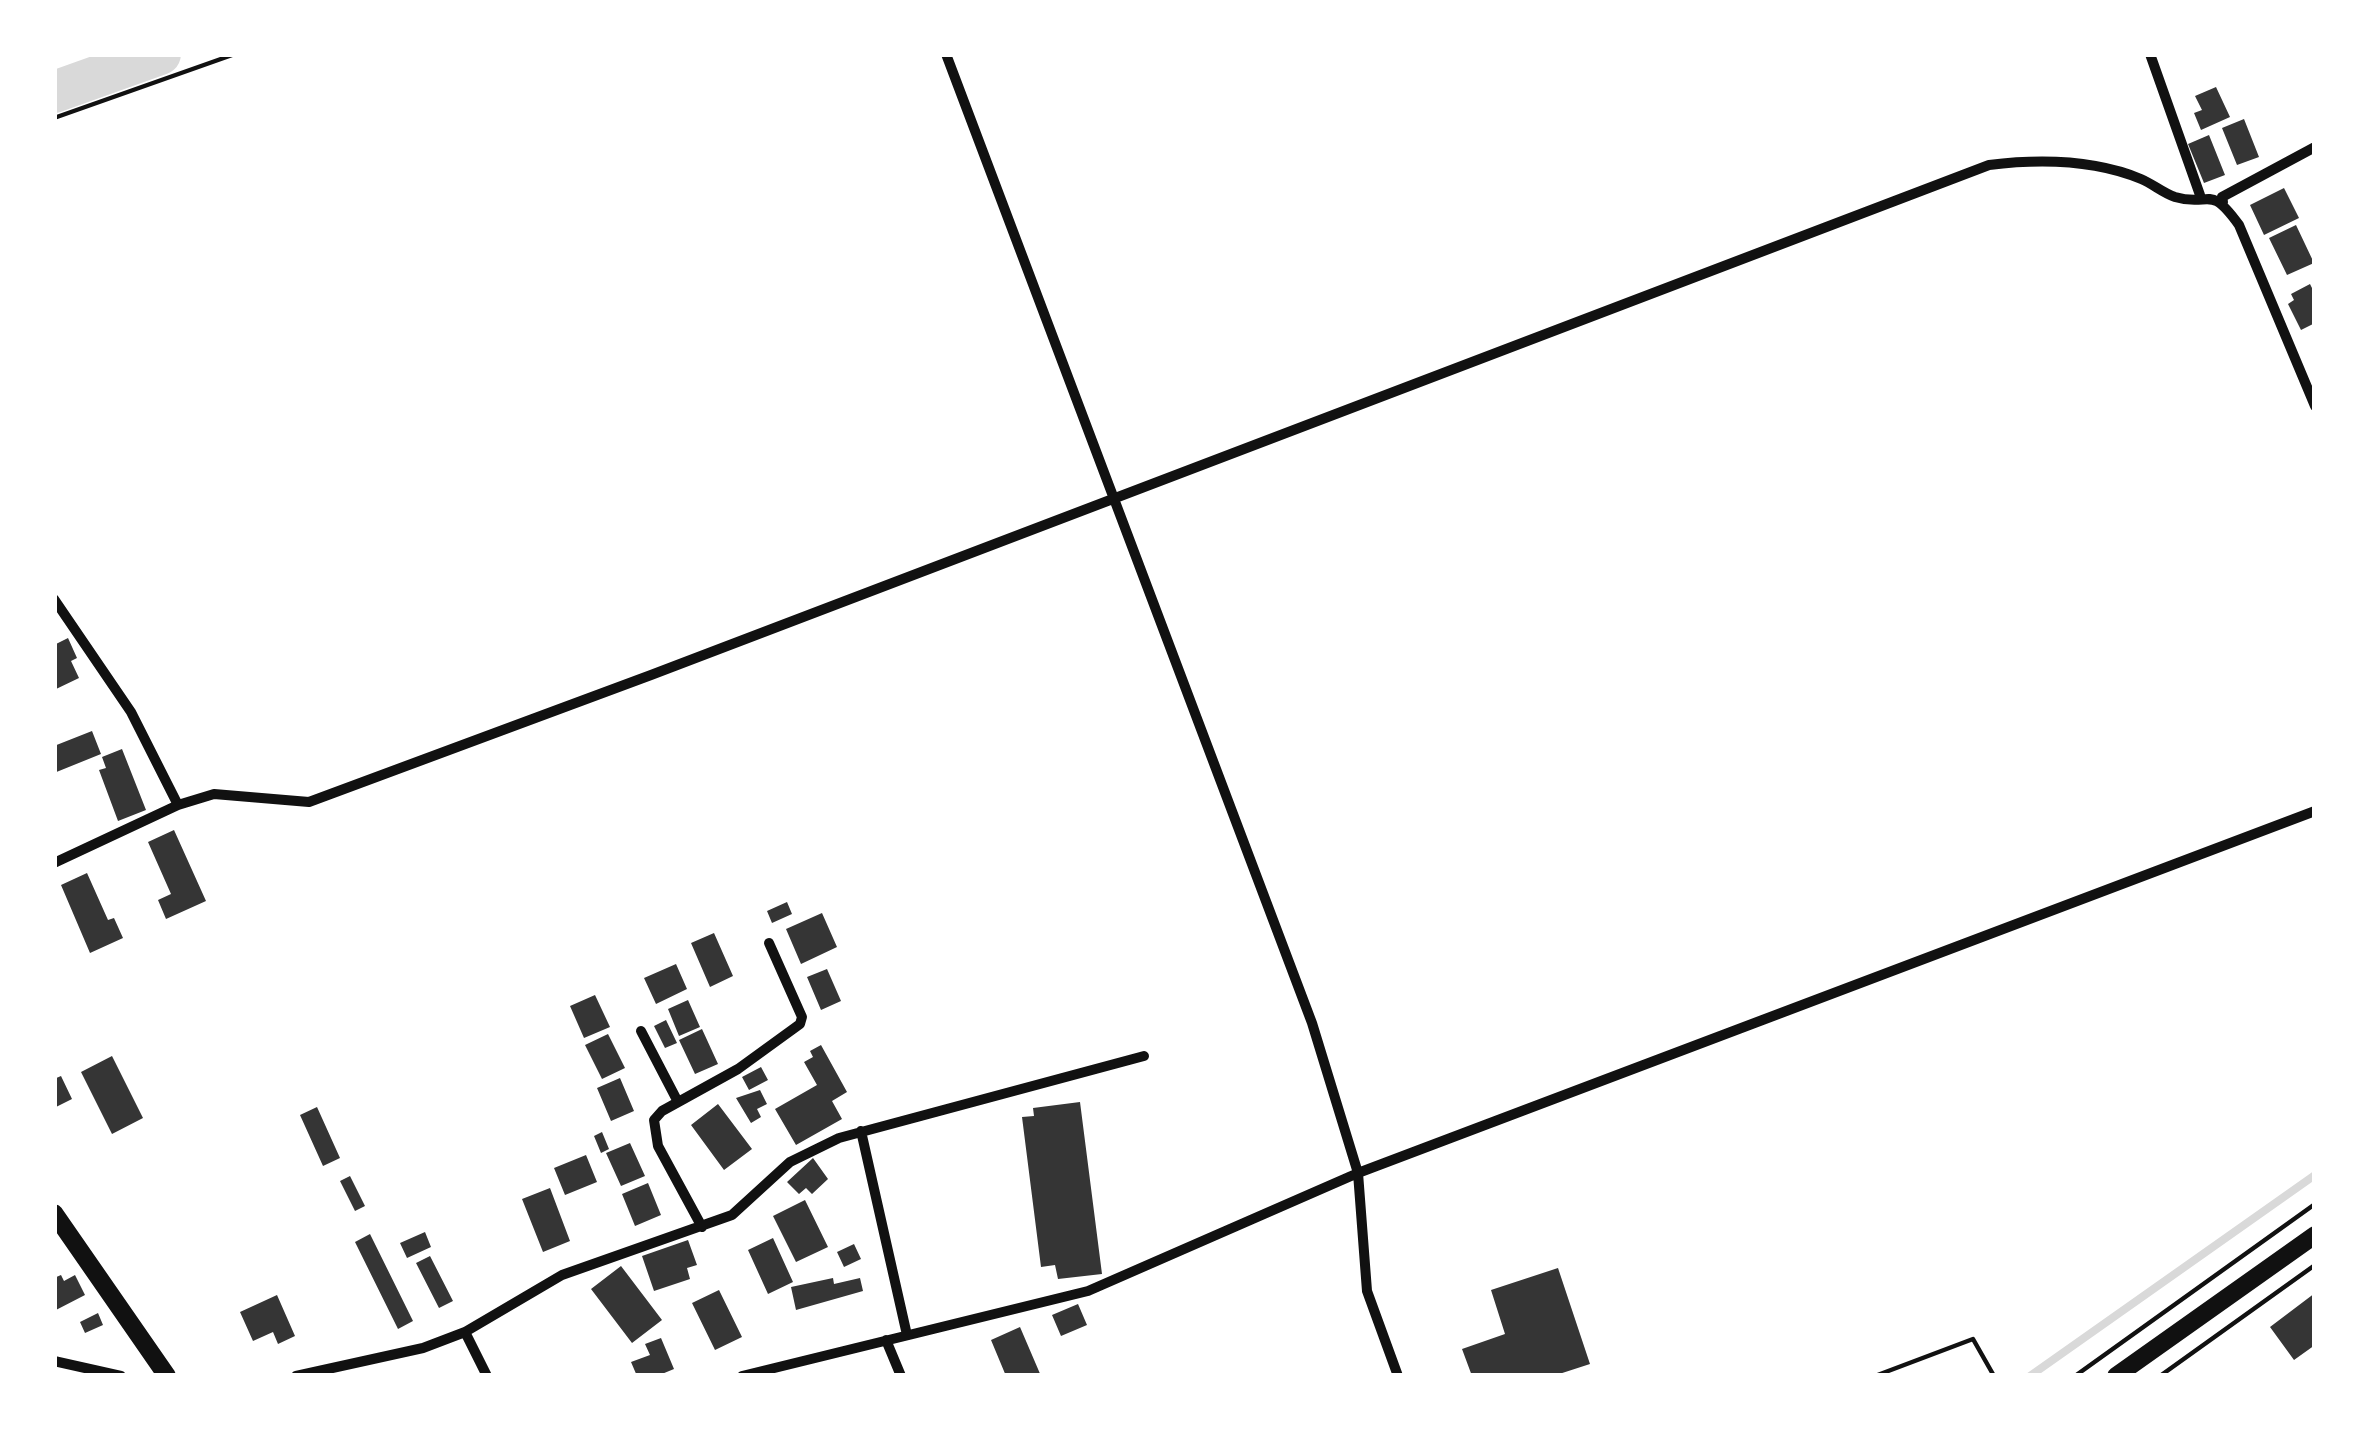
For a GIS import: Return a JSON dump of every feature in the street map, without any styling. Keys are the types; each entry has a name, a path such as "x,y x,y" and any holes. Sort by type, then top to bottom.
{"highway":[{"path":"54,1213 160,1375"},
{"path":"2116,1376 2315,1235"}],"street":[{"path":"946,54 1312,1023 1358,1173 1367,1291 1399,1376"},
{"path":"2150,54 2200,195"},
{"path":"2315,147 2222,197 2240,225 2315,406"},
{"path":"54,863 178,805 214,794 308,802 1989,165 2071,163 2140,179 2178,198 2200,195 2223,202"},
{"path":"54,599 131,712 178,805"},
{"path":"742,1376 1088,1291 1358,1173 2315,811"},
{"path":"702,1227 653,1129 662,1112 738,1069 800,1024 802,1017 769,943"},
{"path":"641,1030 678,1102"},
{"path":"296,1376 423,1348 465,1332 562,1275 733,1215 790,1162 838,1138 1144,1056"},
{"path":"861,1131 907,1336"},
{"path":"465,1332 487,1376"},
{"path":"886,1340 901,1376"},
{"path":"54,1361 121,1376"}],"path":[{"path":"54,118 235,54"},
{"path":"2075,1376 2315,1204"},
{"path":"2160,1376 2315,1265"},
{"path":"1875,1376 1973,1340 1994,1376"}],"building":[{"path":"2216,87 2230,117 2201,130 2194,113 2202,110 2195,96"},
{"path":"2244,119 2259,157 2237,165 2222,128"},
{"path":"2209,135 2225,175 2204,183 2188,144"},
{"path":"2284,188 2299,218 2264,235 2250,205"},
{"path":"2296,225 2314,263 2287,275 2269,238"},
{"path":"2310,284 2315,294 2315,323 2301,330 2288,304 2294,300 2291,294"},
{"path":"68,638 79,678 54,690 54,645"},
{"path":"92,731 101,754 54,773 54,746"},
{"path":"122,749 146,810 118,821 99,770 106,768 102,757"},
{"path":"174,830 206,901 166,919 158,900 171,894 148,842"},
{"path":"87,873 108,920 114,918 123,938 90,953 61,885"},
{"path":"787,902 792,914 772,923 767,911"},
{"path":"822,913 837,947 801,964 786,929"},
{"path":"714,933 733,976 710,987 691,943"},
{"path":"676,964 687,989 656,1004 644,978"},
{"path":"827,969 841,1001 821,1010 807,977"},
{"path":"595,995 610,1027 584,1038 570,1006"},
{"path":"688,1000 700,1027 679,1036 668,1009"},
{"path":"666,1020 677,1043 665,1048 654,1026"},
{"path":"702,1029 718,1064 695,1074 679,1040"},
{"path":"608,1034 625,1068 602,1079 585,1045"},
{"path":"821,1045 847,1092 832,1101 842,1119 796,1145 775,1109 817,1085 804,1062"},
{"path":"112,1056 143,1118 112,1134 81,1072"},
{"path":"761,1067 768,1080 749,1090 742,1077"},
{"path":"61,1076 72,1099 54,1108 54,1079"},
{"path":"620,1078 634,1111 611,1121 597,1088"},
{"path":"760,1090 767,1104 757,1109 761,1117 751,1123 736,1098"},
{"path":"1080,1102 1102,1274 1058,1279 1055,1265 1041,1267 1022,1117 1034,1116 1033,1108"},
{"path":"718,1104 752,1149 724,1170 691,1125"},
{"path":"317,1107 340,1158 323,1166 300,1115"},
{"path":"602,1132 609,1149 601,1153 594,1136"},
{"path":"630,1143 645,1176 621,1186 606,1153"},
{"path":"586,1155 597,1182 565,1195 554,1168"},
{"path":"813,1158 828,1179 812,1194 806,1188 799,1194 787,1182"},
{"path":"350,1176 365,1206 355,1211 340,1181"},
{"path":"648,1183 661,1215 635,1226 622,1194"},
{"path":"550,1188 570,1241 543,1252 522,1199"},
{"path":"805,1200 828,1247 796,1262 773,1216"},
{"path":"425,1232 431,1247 407,1258 400,1243"},
{"path":"370,1234 413,1321 398,1329 355,1242"},
{"path":"773,1238 793,1282 768,1294 748,1250"},
{"path":"688,1240 697,1265 687,1268 690,1279 654,1291 642,1256"},
{"path":"854,1244 861,1259 844,1267 837,1252"},
{"path":"430,1256 453,1301 439,1308 416,1263"},
{"path":"621,1266 662,1320 632,1343 591,1289"},
{"path":"1558,1268 1590,1364 1553,1376 1472,1376 1462,1349 1505,1334 1491,1290"},
{"path":"61,1275 64,1281 75,1275 85,1295 54,1311 54,1278"},
{"path":"833,1278 834,1284 860,1278 863,1291 796,1310 791,1287"},
{"path":"719,1290 742,1337 715,1350 692,1303"},
{"path":"2315,1293 2315,1345 2294,1360 2270,1327"},
{"path":"277,1295 295,1336 278,1344 273,1332 253,1341 240,1312"},
{"path":"1078,1304 1087,1325 1061,1336 1052,1315"},
{"path":"98,1313 103,1325 85,1333 80,1322"},
{"path":"1020,1327 1041,1376 1006,1376 991,1340"},
{"path":"661,1338 674,1369 657,1376 637,1376 631,1362 650,1355 645,1344"}],"waterway":[{"path":"54,92 160,54"},
{"path":"2030,1376 2315,1175"}]}
